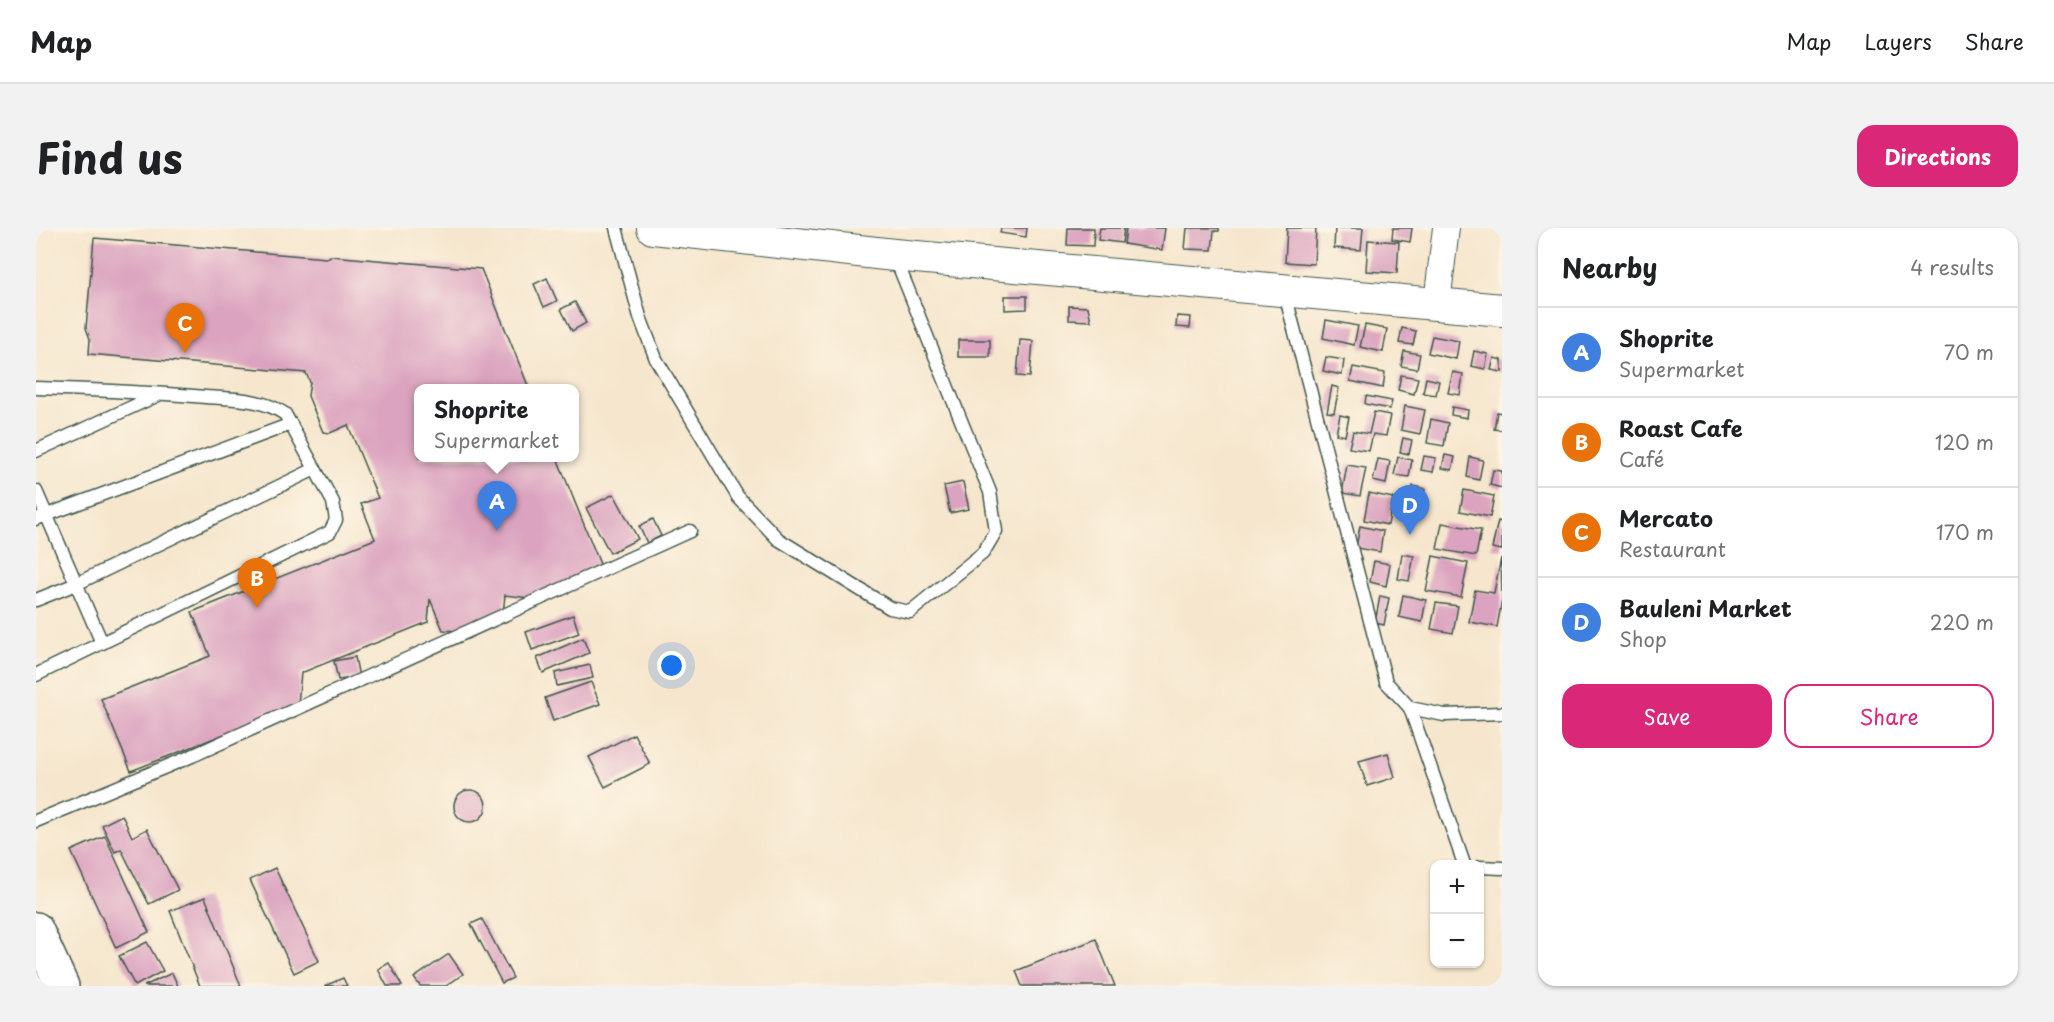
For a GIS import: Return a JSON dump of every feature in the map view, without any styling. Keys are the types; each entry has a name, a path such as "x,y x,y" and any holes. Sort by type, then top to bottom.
{"main road":[{"path":"36,930 62,986"}],"street":[{"path":"653,228 725,231 894,255 1502,310"},
{"path":"1437,303 1446,228"}],"lane":[{"path":"616,228 640,317 656,358 738,497 778,539 890,608 910,612 983,553 996,531 990,492 894,255"},
{"path":"1284,289 1386,682 1410,708 1463,860"},
{"path":"36,388 162,393 249,401 273,406 285,414 291,424 333,502 336,520 330,532 36,675"},
{"path":"36,451 162,393"},
{"path":"41,516 291,424"},
{"path":"36,600 76,584 315,469"},
{"path":"36,491 41,516 76,584 102,643"},
{"path":"36,821 192,756 690,531"},
{"path":"1410,708 1444,715 1502,713"},
{"path":"1484,867 1502,868"}],"building":[{"path":"1001,228 1027,228 1026,237 1000,233"},
{"path":"1068,228 1094,228 1093,246 1067,245"},
{"path":"1100,228 1124,228 1122,243 1098,240"},
{"path":"1126,228 1165,228 1162,250 1124,244"},
{"path":"1187,228 1219,228 1219,231 1214,231 1212,250 1185,249"},
{"path":"1287,228 1316,228 1314,264 1285,262"},
{"path":"1335,228 1363,228 1361,250 1334,248"},
{"path":"1393,228 1412,228 1410,242 1392,239"},
{"path":"94,238 481,269 527,384 414,384 414,462 559,462 602,569 530,598 505,595 503,614 458,631 443,630 430,599 428,622 301,673 298,705 131,771 101,699 210,656 192,612 375,539 361,504 378,498 348,425 330,433 323,432 308,396 310,382 306,373 89,354 90,339 86,328"},
{"path":"1368,240 1399,242 1397,273 1366,271"},
{"path":"547,278 557,301 544,307 534,284"},
{"path":"1005,296 1027,296 1027,309 1005,310"},
{"path":"575,302 586,323 572,331 561,309"},
{"path":"1069,306 1088,307 1091,321 1069,320"},
{"path":"1177,316 1191,317 1190,328 1176,327"},
{"path":"1326,320 1358,326 1354,345 1323,338"},
{"path":"1365,325 1387,329 1383,352 1360,347"},
{"path":"1402,328 1416,331 1413,345 1399,343"},
{"path":"1432,336 1459,341 1456,359 1428,353"},
{"path":"958,340 990,340 990,357 958,357"},
{"path":"1020,340 1033,341 1030,377 1017,376"},
{"path":"1404,351 1420,354 1417,369 1401,366"},
{"path":"1474,351 1488,354 1485,369 1471,366"},
{"path":"1326,357 1344,360 1342,375 1323,371"},
{"path":"1494,358 1502,360 1502,372 1491,370"},
{"path":"1353,367 1385,373 1383,388 1350,381"},
{"path":"1453,372 1463,374 1460,395 1448,393"},
{"path":"1401,375 1418,378 1414,394 1398,390"},
{"path":"1426,378 1439,381 1436,395 1423,393"},
{"path":"1332,386 1339,388 1334,413 1327,412"},
{"path":"1366,396 1392,401 1390,409 1365,404"},
{"path":"1405,406 1425,410 1420,434 1401,430"},
{"path":"1452,407 1468,410 1467,418 1451,415"},
{"path":"1374,412 1390,415 1386,436 1373,434 1369,451 1349,448 1353,431 1369,434"},
{"path":"1497,412 1502,413 1502,430 1494,429"},
{"path":"1340,415 1349,417 1345,436 1336,434"},
{"path":"1431,419 1448,423 1444,446 1427,443"},
{"path":"1403,438 1412,440 1409,454 1400,452"},
{"path":"1445,455 1455,457 1452,470 1442,468"},
{"path":"1424,456 1436,458 1433,472 1421,470"},
{"path":"1398,457 1412,460 1409,477 1394,475"},
{"path":"1470,457 1483,460 1479,480 1467,477"},
{"path":"1378,459 1390,461 1386,484 1373,481"},
{"path":"1347,465 1366,468 1360,496 1342,493"},
{"path":"1493,470 1502,471 1502,488 1490,485"},
{"path":"963,482 969,509 950,513 944,486"},
{"path":"1413,486 1425,489 1421,512 1408,510"},
{"path":"1464,490 1494,496 1490,517 1460,511"},
{"path":"1369,493 1393,498 1388,525 1364,520"},
{"path":"614,494 638,539 610,553 586,508"},
{"path":"653,519 661,536 647,543 639,526"},
{"path":"1498,521 1502,522 1502,550 1492,548"},
{"path":"1442,523 1481,530 1476,556 1437,549"},
{"path":"1360,526 1383,531 1380,552 1356,548"},
{"path":"1402,554 1414,556 1409,581 1398,579"},
{"path":"1433,556 1468,563 1461,597 1426,591"},
{"path":"1501,558 1502,600 1497,627 1469,622 1475,590 1494,593"},
{"path":"1374,561 1390,564 1386,586 1370,582"},
{"path":"1403,595 1426,600 1422,622 1399,617"},
{"path":"1380,596 1389,598 1384,625 1375,623"},
{"path":"1436,603 1458,606 1453,633 1431,629"},
{"path":"573,615 579,633 532,650 526,632"},
{"path":"583,638 589,653 543,673 537,658"},
{"path":"355,657 359,677 338,680 334,661"},
{"path":"590,665 593,678 557,686 555,673"},
{"path":"591,682 600,704 553,721 545,698"},
{"path":"634,734 650,764 605,787 589,757"},
{"path":"1388,753 1395,777 1367,786 1359,761"},
{"path":"470,790 481,795 486,806 481,817 470,822 459,817 454,806 459,795"},
{"path":"122,815 132,837 147,829 178,890 149,904 121,849 115,852 102,825"},
{"path":"105,836 149,932 116,948 71,851"},
{"path":"275,868 319,961 294,973 250,880"},
{"path":"205,897 241,986 200,986 170,911"},
{"path":"482,919 513,978 502,983 471,924"},
{"path":"1096,939 1115,986 1022,986 1016,971"},
{"path":"147,942 163,971 135,986 119,956"},
{"path":"449,954 463,974 446,986 420,986 414,978"},
{"path":"389,963 402,986 387,986 378,969"},
{"path":"172,973 178,986 144,986"},
{"path":"343,978 347,986 325,986"}],"place":[{"name":"Mercato","path":"185,353"},
{"name":"Shoprite","path":"497,531"},
{"name":"Bauleni Market","path":"1410,535"},
{"name":"Roast Cafe","path":"257,608"}]}
